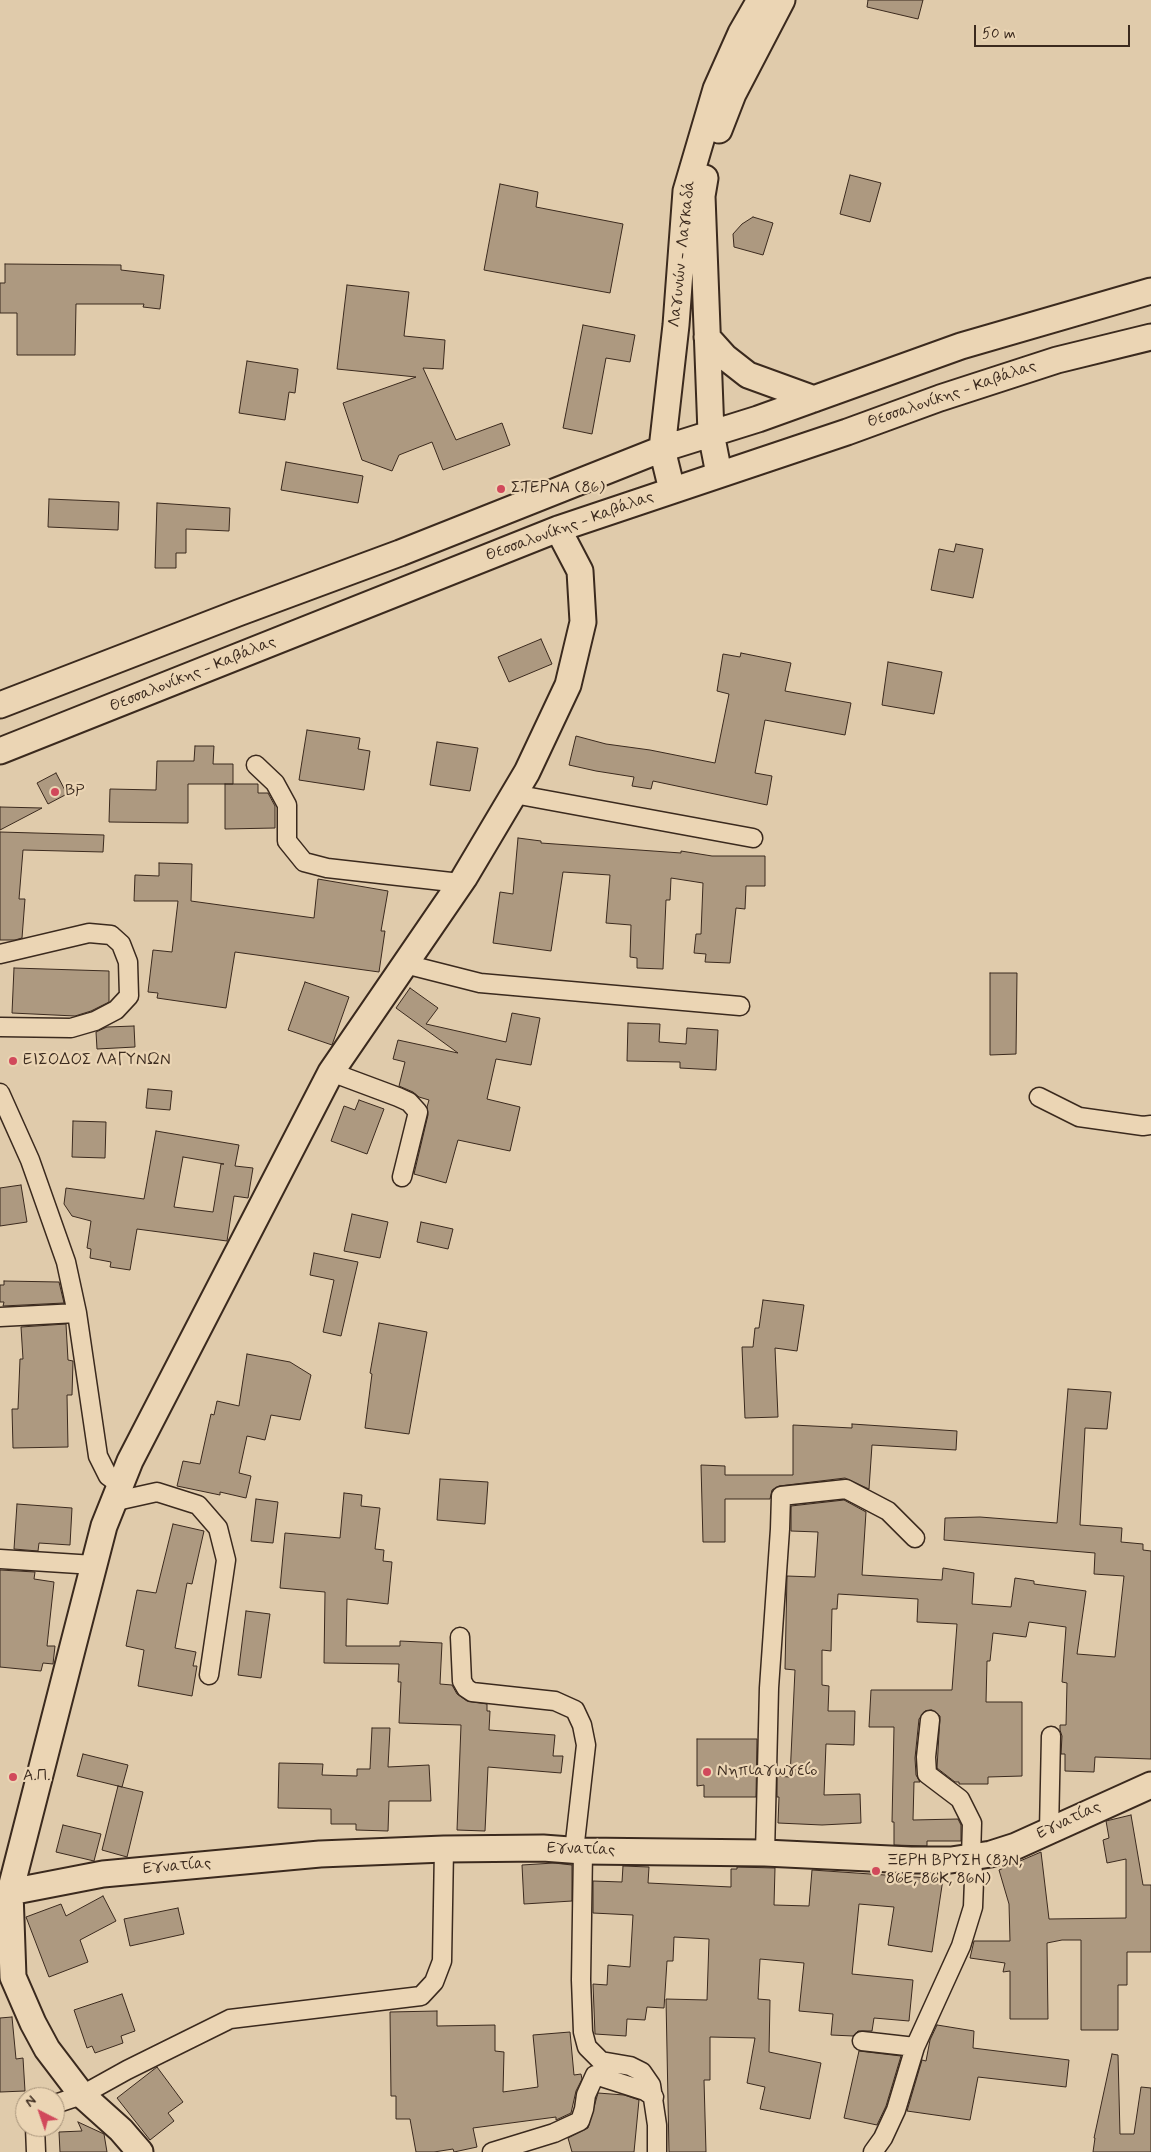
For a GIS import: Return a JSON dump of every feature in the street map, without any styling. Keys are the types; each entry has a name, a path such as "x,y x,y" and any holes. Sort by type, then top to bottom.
{"main road":[{"name":"Λαγυνών - Λαγκαδά","path":"672,490 662,449 676,325 686,191 716,90 741,33 760,0"},
{"name":"Λαγυνών - Λαγκαδά","path":"719,474 710,433 702,196 708,161 733,94 782,0"},
{"path":"0,705 238,612 400,553 662,449 758,419 961,346 1151,291"},
{"path":"707,337 725,357 748,375 814,399"},
{"name":"Θεσσαλονίκης - Καβάλας","path":"0,752 558,530 1057,360 1151,337"},
{"path":"140,2152 120,2130 82,2096 47,2049 7,1976 5,1893 94,1565 116,1493 331,1072 460,883 527,772 568,685 583,622 580,571 558,530"},
{"name":"Εγνατίας","path":"5,1893 103,1874 320,1854 444,1849 543,1848 579,1851 765,1852 911,1860 952,1860 1016,1846 1151,1785"}],"street":[{"path":"256,765 275,783 287,805 287,841 304,862 327,868 460,883"},
{"path":"514,794 753,838"},
{"path":"0,954 89,933 111,935 121,944 128,962 129,996 116,1010 95,1021 71,1028 0,1027"},
{"path":"405,964 480,983 740,1006"},
{"path":"331,1072 409,1102 418,1112 402,1177"},
{"path":"0,1093 30,1160 66,1262 77,1313 98,1456 116,1493 157,1492 198,1505 218,1528 226,1560 210,1675"},
{"path":"1039,1097 1079,1117 1143,1126 1151,1125"},
{"path":"0,1317 77,1313"},
{"path":"765,1852 770,1688 781,1496 846,1489 888,1511 915,1538"},
{"path":"0,1559 94,1565"},
{"path":"460,1637 462,1681 466,1688 472,1692 555,1701 575,1710 582,1725 586,1744 579,1851 583,2032 587,2047 598,2068"},
{"path":"873,2152 883,2138 896,2110 915,2048 969,1926 974,1895 971,1857 972,1823 960,1799 927,1774 926,1756 930,1720"},
{"path":"1049,1831 1051,1736"},
{"path":"65,2101 82,2096 127,2070 230,2019 421,1996 434,1982 442,1961 444,1849"},
{"path":"862,2041 915,2048"},
{"path":"598,2068 630,2066 642,2072 652,2085 657,2125 657,2152"},
{"path":"492,2152 562,2130 580,2121 586,2095 598,2068"},
{"path":"35,2137 36,2152"}],"building":[{"path":"868,0 923,0 918,19 867,7"},
{"path":"850,175 881,183 870,222 840,214"},
{"path":"500,184 538,192 536,207 623,224 610,293 484,270"},
{"path":"753,217 773,223 763,255 734,247 733,234 742,224"},
{"path":"5,264 121,265 121,270 164,275 160,309 143,307 144,304 76,304 75,355 17,355 17,313 0,313 0,283 5,283"},
{"path":"347,285 409,292 404,336 445,340 443,369 423,368 456,440 502,423 510,445 443,470 432,442 399,455 392,471 362,460 343,403 416,377 337,369"},
{"path":"583,325 635,335 630,362 606,358 592,434 563,428"},
{"path":"247,361 298,369 295,393 289,392 285,420 239,413"},
{"path":"286,462 363,476 358,503 281,490"},
{"path":"49,499 119,502 118,530 48,527"},
{"path":"157,503 230,508 229,531 186,529 186,553 176,553 176,568 155,568"},
{"path":"956,544 983,549 973,598 931,590 939,549 954,552"},
{"path":"541,639 552,664 509,682 498,657"},
{"path":"741,653 791,663 785,691 851,703 845,735 765,720 755,773 772,776 767,805 653,781 651,789 632,786 634,777 569,765 576,736 606,744 650,750 715,763 729,694 717,691 723,654 740,657"},
{"path":"888,662 942,672 934,714 882,705"},
{"path":"307,730 360,738 358,749 370,751 364,790 299,780"},
{"path":"437,742 478,748 470,791 430,785"},
{"path":"195,746 214,746 213,764 233,764 233,784 188,784 188,823 109,822 110,789 156,790 157,761 194,761"},
{"path":"56,773 67,794 48,804 37,783"},
{"path":"225,784 258,784 258,793 268,793 275,806 275,828 225,829"},
{"path":"0,807 42,808 0,830"},
{"path":"0,832 104,835 103,852 23,850 19,899 25,899 22,938 15,940 0,940"},
{"path":"518,838 541,841 541,843 681,853 681,851 712,856 765,856 765,886 746,886 745,909 736,908 730,963 705,962 706,954 694,953 696,934 701,934 703,883 671,878 670,900 666,900 663,969 637,968 637,958 630,957 631,925 606,923 610,875 563,872 551,951 493,943 500,892 513,894"},
{"path":"159,863 192,864 191,901 314,918 318,879 388,891 381,931 385,931 379,972 235,952 226,1008 157,998 158,993 148,992 153,950 172,952 178,901 134,901 135,875 159,876"},
{"path":"14,968 109,971 109,1002 75,1016 12,1013"},
{"path":"990,973 1017,973 1016,1054 990,1055"},
{"path":"305,982 349,997 332,1045 288,1030"},
{"path":"410,988 438,1008 426,1024 506,1042 512,1013 540,1018 531,1065 496,1059 487,1099 520,1107 510,1151 458,1140 446,1183 414,1174 428,1115 427,1107 429,1100 419,1097 399,1086 405,1062 393,1059 398,1040 458,1053 396,1008"},
{"path":"628,1023 660,1024 659,1042 686,1044 687,1028 718,1030 716,1070 680,1068 680,1062 627,1061"},
{"path":"134,1026 135,1047 97,1049 96,1032 107,1027"},
{"path":"148,1089 172,1091 170,1110 146,1108"},
{"path":"359,1100 384,1109 367,1154 331,1141 344,1106 355,1110"},
{"path":"73,1121 106,1122 105,1158 72,1157"},
{"path":"156,1131 239,1145 235,1166 253,1168 248,1198 234,1196 227,1241 137,1229 130,1270 110,1267 111,1262 90,1258 91,1249 87,1248 91,1221 72,1216 64,1204 66,1188 144,1199","holes":["183,1157 224,1164 221,1164 213,1212 174,1207"]},
{"path":"21,1185 27,1222 0,1226 0,1188"},
{"path":"352,1214 388,1222 380,1258 344,1251"},
{"path":"421,1222 453,1229 448,1249 417,1242"},
{"path":"314,1253 358,1262 341,1336 323,1332 334,1280 310,1275"},
{"path":"4,1281 59,1282 64,1303 3,1306 4,1302 0,1302 0,1285 4,1285"},
{"path":"763,1300 804,1305 797,1351 775,1348 778,1417 745,1418 742,1347 753,1347 755,1328 759,1328"},
{"path":"379,1323 427,1332 409,1434 365,1428 372,1374 370,1373"},
{"path":"66,1324 68,1360 73,1361 72,1395 67,1395 68,1447 13,1448 12,1409 18,1409 20,1359 23,1359 21,1327"},
{"path":"247,1354 290,1362 311,1375 300,1420 271,1415 265,1440 247,1436 239,1473 251,1476 246,1498 177,1486 183,1461 200,1464 211,1414 214,1415 217,1401 239,1406"},
{"path":"1068,1389 1111,1392 1107,1429 1085,1428 1080,1525 1122,1528 1121,1542 1143,1544 1143,1550 1151,1551 1151,1759 1095,1757 1094,1772 1065,1771 1065,1754 1061,1754 1062,1736 1060,1725 1066,1725 1067,1683 1062,1682 1066,1627 1029,1622 1026,1637 993,1633 990,1661 987,1661 986,1702 1022,1702 1022,1776 988,1777 988,1784 959,1784 959,1782 955,1782 937,1768 940,1716 932,1710 925,1711 919,1719 915,1758 916,1775 920,1782 914,1782 913,1820 958,1819 961,1825 961,1841 927,1841 927,1846 894,1845 894,1822 892,1822 894,1727 869,1727 871,1690 952,1690 957,1624 917,1622 918,1599 838,1594 837,1609 832,1609 831,1651 822,1650 822,1685 829,1686 828,1711 855,1711 854,1745 826,1744 824,1795 860,1794 861,1823 822,1825 778,1823 779,1797 777,1797 777,1776 790,1777 795,1670 785,1669 787,1576 815,1577 818,1532 791,1531 791,1506 844,1500 866,1512 862,1575 942,1580 943,1568 974,1573 972,1604 1011,1607 1015,1578 1034,1581 1034,1584 1086,1591 1077,1654 1115,1657 1124,1576 1094,1574 1095,1553 944,1540 945,1518 980,1517 1057,1523"},
{"path":"852,1424 957,1431 956,1450 872,1445 869,1489 845,1478 779,1486 772,1490 770,1499 725,1499 725,1542 703,1542 701,1465 725,1466 725,1475 793,1475 793,1425 852,1428"},
{"path":"440,1479 488,1482 485,1524 437,1520"},
{"path":"344,1493 362,1495 361,1506 380,1508 375,1549 384,1550 383,1561 392,1562 388,1604 347,1599 346,1646 400,1646 400,1641 442,1643 440,1684 452,1685 457,1694 467,1701 487,1704 487,1711 490,1711 489,1730 555,1735 553,1756 563,1756 561,1773 488,1767 485,1831 457,1830 461,1725 399,1723 401,1682 398,1682 399,1664 324,1663 325,1592 280,1588 285,1533 340,1538"},
{"path":"256,1499 278,1502 273,1543 251,1541"},
{"path":"17,1504 72,1508 70,1545 39,1543 38,1551 14,1549"},
{"path":"173,1524 204,1531 192,1584 187,1583 175,1648 196,1652 193,1666 197,1666 192,1696 138,1686 144,1650 126,1646 137,1590 156,1593"},
{"path":"0,1570 35,1572 34,1579 54,1582 47,1646 55,1646 53,1664 43,1663 41,1671 0,1667"},
{"path":"246,1611 270,1614 261,1678 238,1675"},
{"path":"372,1728 390,1728 388,1767 429,1765 431,1801 389,1801 388,1831 356,1830 356,1824 331,1824 331,1809 278,1808 279,1763 323,1764 322,1775 357,1776 357,1769 370,1769"},
{"path":"697,1739 757,1739 756,1797 704,1797 704,1785 697,1786"},
{"path":"83,1754 128,1765 122,1787 77,1776"},
{"path":"118,1786 143,1792 127,1857 102,1850"},
{"path":"1131,1815 1143,1885 1151,1885 1151,1952 1127,1952 1127,1985 1118,1985 1118,2030 1081,2030 1081,1940 1062,1940 1047,1943 1048,2019 1010,2019 1010,1971 1003,1972 1005,1963 970,1958 974,1941 1010,1941 1009,1904 999,1870 1041,1852 1049,1919 1126,1918 1126,1859 1107,1863 1103,1840 1109,1838 1106,1821"},
{"path":"63,1825 101,1834 94,1861 56,1852"},
{"path":"554,1863 572,1865 572,1901 524,1904 522,1865"},
{"path":"623,1866 649,1867 648,1883 731,1887 731,1869 737,1869 737,1867 775,1868 774,1905 809,1906 812,1870 943,1879 932,1952 888,1945 894,1907 859,1904 852,1974 913,1980 909,2021 874,2018 872,2031 858,2031 853,2036 831,2035 833,2014 799,2011 804,1963 760,1959 758,1999 770,2000 769,2052 821,2063 810,2119 760,2109 765,2087 747,2083 755,2038 710,2037 710,2080 704,2080 706,2152 669,2152 666,1999 707,2000 709,1939 674,1937 673,1961 667,1961 664,2008 647,2007 645,2020 627,2019 626,2036 595,2034 593,1984 607,1985 608,1965 630,1967 633,1915 593,1913 593,1881 622,1882"},
{"path":"103,1896 116,1921 80,1940 88,1962 49,1977 26,1917 61,1904 66,1916"},
{"path":"178,1908 184,1934 130,1946 124,1919"},
{"path":"122,1994 135,2031 121,2036 123,2043 95,2053 92,2046 87,2048 74,2010"},
{"path":"437,2011 437,2026 495,2025 495,2051 504,2052 503,2092 538,2087 533,2035 570,2032 574,2075 581,2074 582,2079 576,2091 571,2113 556,2120 556,2117 473,2128 477,2147 454,2152 453,2149 416,2152 410,2119 396,2119 396,2096 391,2096 390,2012"},
{"path":"12,2017 16,2059 23,2058 25,2087 15,2087 15,2091 0,2092 0,2018"},
{"path":"937,2025 974,2031 973,2048 1069,2060 1066,2087 978,2077 970,2120 907,2111 922,2060 926,2061 930,2040"},
{"path":"859,2051 901,2056 886,2106 877,2125 844,2118"},
{"path":"1112,2054 1118,2055 1120,2134 1134,2134 1141,2087 1151,2088 1151,2152 1093,2152 1094,2138"},
{"path":"157,2067 183,2102 168,2113 174,2121 150,2140 117,2098"},
{"path":"598,2093 624,2095 639,2100 634,2152 572,2152 568,2138 588,2128"},
{"path":"78,2122 104,2134 107,2152 60,2152 59,2137 65,2137 65,2132 82,2131"}],"place":[{"name":"ΣΤΕΡΝΑ (86)","path":"501,489"},
{"name":"BP","path":"55,792"},
{"name":"ΕΙΣΟΔΟΣ ΛΑΓΥΝΩΝ","path":"13,1061"},
{"name":"Νηπιαγωγείο","path":"707,1772"},
{"name":"Α.Π.","path":"13,1777"},
{"name":"ΞΕΡΗ ΒΡΥΣΗ (83Ν, 86Ε, 86Κ, 86Ν)","path":"876,1871"}]}
